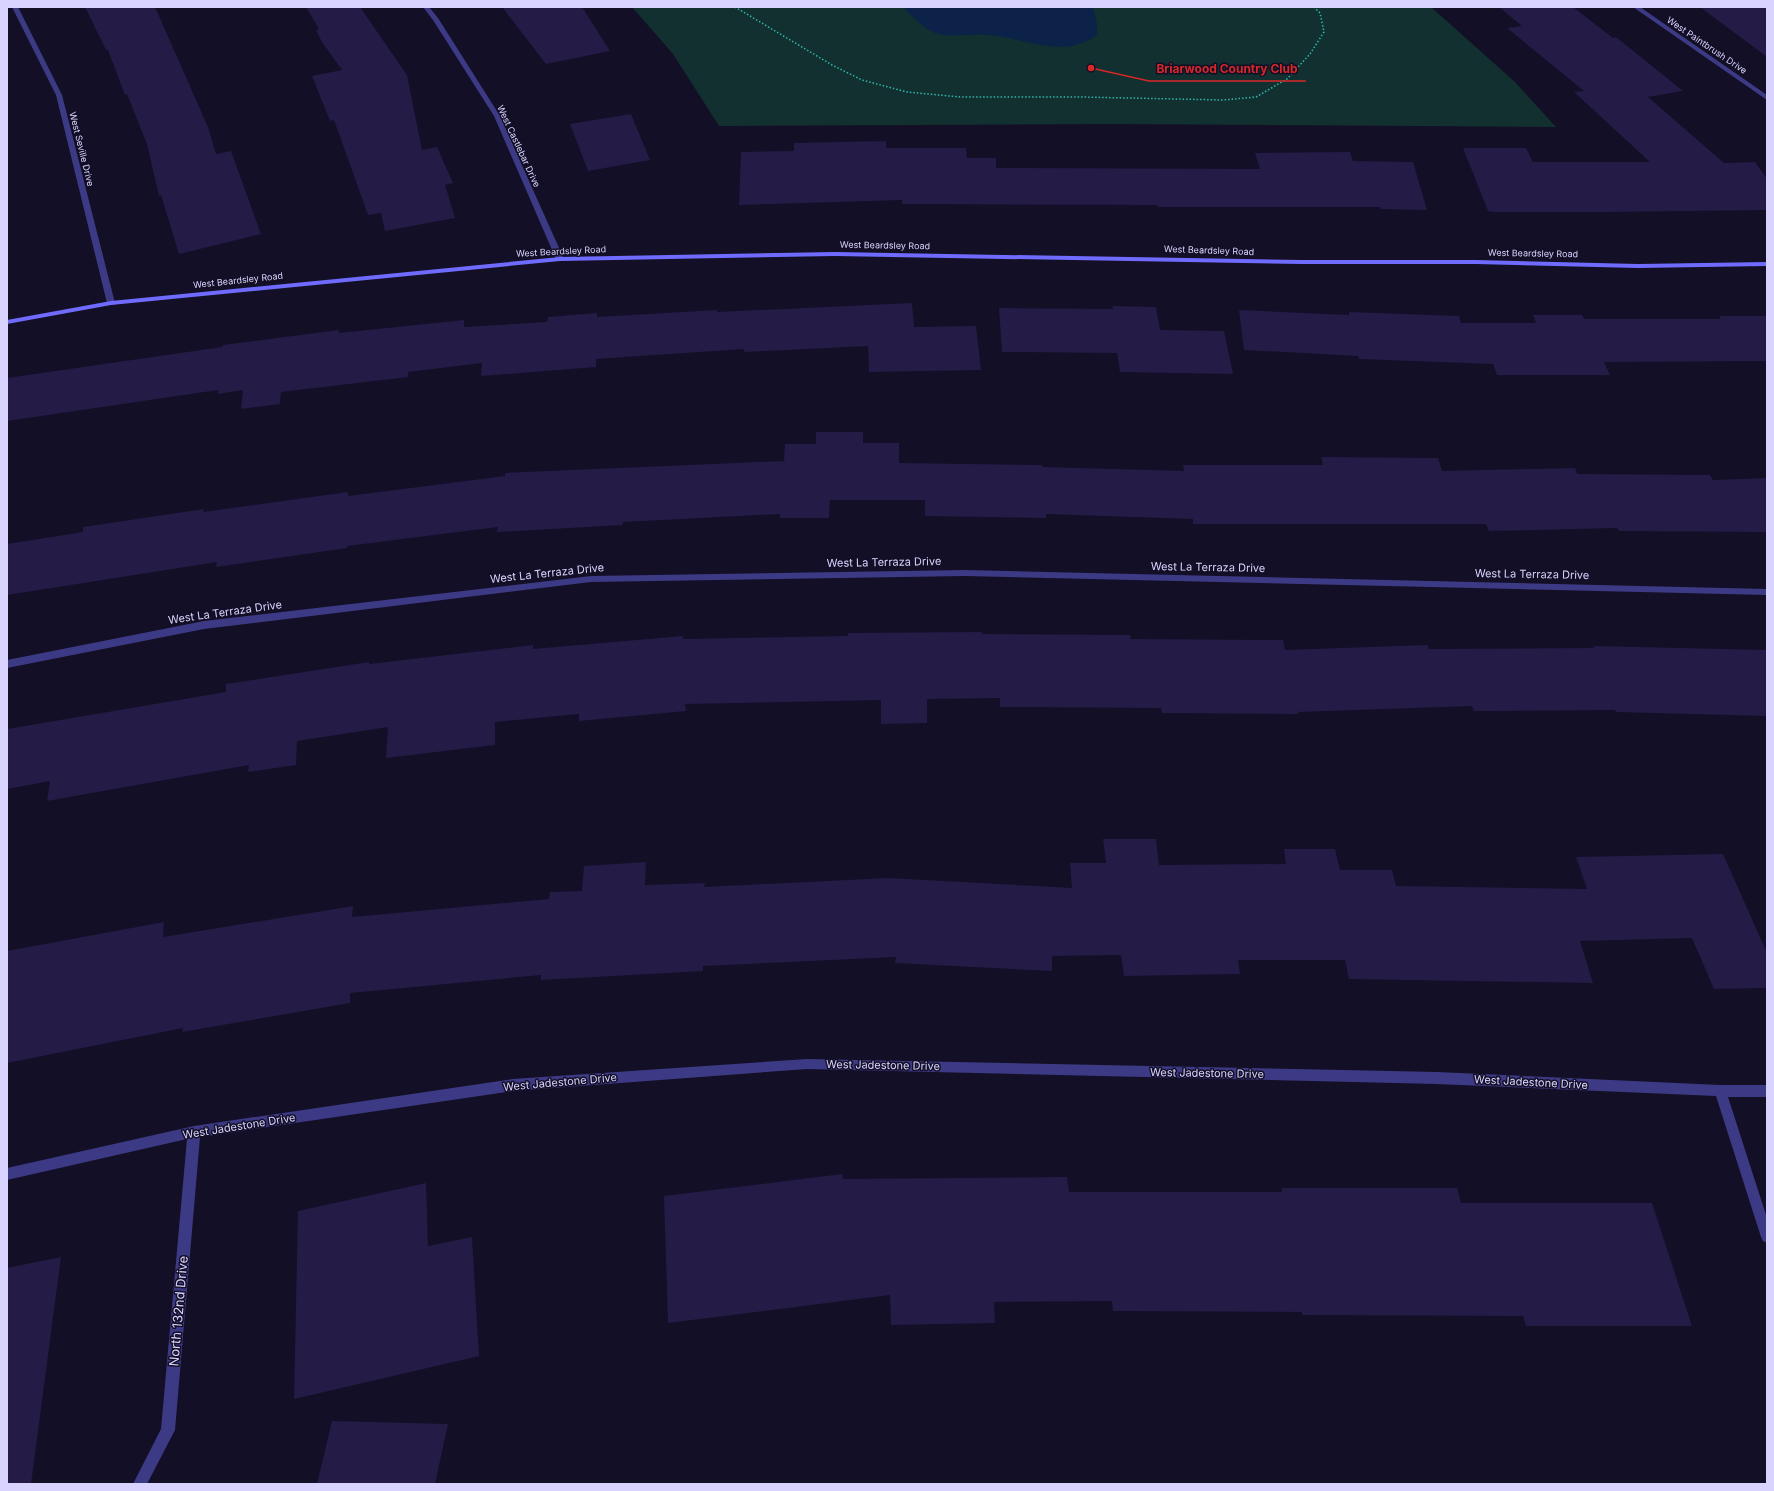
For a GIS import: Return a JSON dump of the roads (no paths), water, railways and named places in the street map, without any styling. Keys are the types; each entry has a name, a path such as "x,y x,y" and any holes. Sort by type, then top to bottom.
{"street":[{"name":"West Seville Drive","path":"15,7 60,95 111,303"},
{"name":"West Castlebar Drive","path":"426,7 436,20 497,116 560,259"},
{"name":"West Paintbrush Drive","path":"1636,7 1767,98"},
{"name":"West Beardsley Road","path":"7,322 111,303 560,259 835,254 1140,258 1302,262 1476,262 1638,266 1767,264"},
{"name":"West La Terraza Drive","path":"7,664 204,625 591,579 965,573 1767,592"},
{"name":"West Jadestone Drive","path":"7,1174 194,1132 513,1085 807,1064 1437,1078 1767,1091"},
{"path":"1720,1090 1767,1237"},
{"name":"North 132nd Drive","path":"140,1484 168,1430 194,1132"}],"water":[{"path":"903,7 1093,7 1097,24 1097,35 1084,42 1071,46 1058,47 1044,46 988,35 945,35 939,34 924,27"}],"place":[{"name":"Briarwood Country Club","path":"1091,68"}]}
